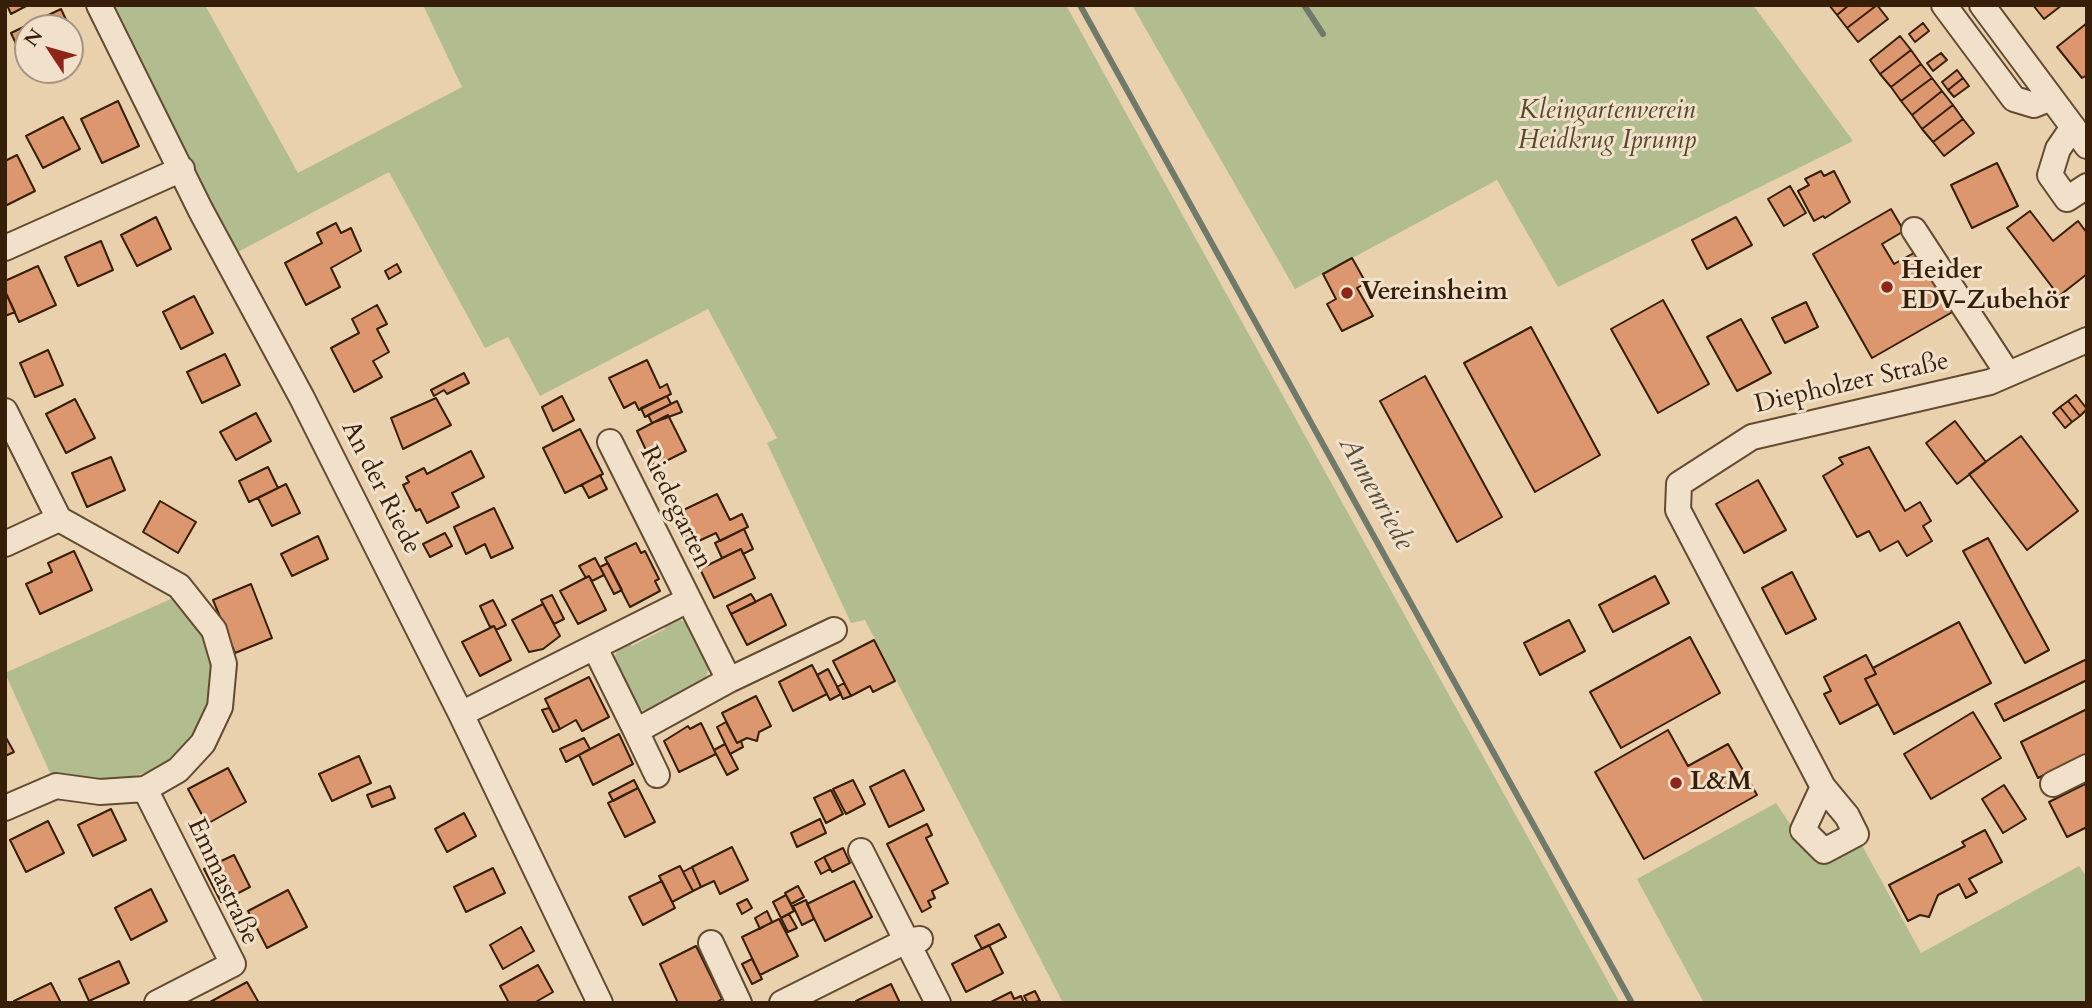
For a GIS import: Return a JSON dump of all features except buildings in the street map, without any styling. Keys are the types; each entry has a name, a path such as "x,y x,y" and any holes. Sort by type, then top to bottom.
{"street":[{"name":"An der Riede","path":"99,5 461,714 600,1003"},
{"path":"1944,5 2014,99 2034,105 2051,98"},
{"path":"1982,5 2081,134 2058,149 2050,175 2067,199 2087,186"},
{"path":"5,248 182,169"},
{"path":"1914,230 2008,374"},
{"name":"Diepholzer Straße","path":"1823,787 1678,510 1679,484 1752,437 1990,382 2087,340"},
{"path":"5,411 59,519 179,586 214,630 224,664 220,706 203,743 178,770 145,789 100,792 57,786 5,808"},
{"name":"Riedegarten","path":"610,442 729,680"},
{"path":"5,544 59,519"},
{"name":"Riedegarten","path":"461,714 688,600"},
{"path":"636,732 729,680 834,630"},
{"path":"595,648 657,775"},
{"path":"2053,784 2087,767"},
{"name":"Emmastraße","path":"145,789 233,964 157,1003"},
{"path":"861,851 914,940 938,1003"},
{"path":"782,1003 914,940"},
{"path":"711,943 739,1003"}],"green space":[{"path":"110,5 205,5 298,173 462,87 423,5 1066,5 1620,1003 1063,1003 865,620 851,623 767,443 777,438 708,309 540,396 508,337 485,348 389,172 236,253"},
{"name":"Kleingartenverein Heidkrug Iprump","path":"1132,5 1753,5 1853,141 1558,287 1497,180 1295,289"},
{"path":"173,598 188,609 201,630 213,662 212,689 204,719 189,744 168,765 117,782 63,773 51,775 5,673"},
{"path":"673,617 687,623 709,668 705,679 660,702 662,707 651,713 638,708 613,661 619,645 628,640 632,646 665,629 663,622"},
{"path":"1776,803 1817,864 1859,840 1921,953 2079,866 2087,877 2087,1003 1704,1003 1637,879"}],"waterway":[{"name":"Annenriede","path":"1080,5 1632,1003"},
{"path":"1304,5 1323,34"}],"place":[{"name":"Heider EDV-Zubehör","path":"1887,287"},
{"name":"Vereinsheim","path":"1347,293"},
{"name":"L&M","path":"1676,783"}]}
